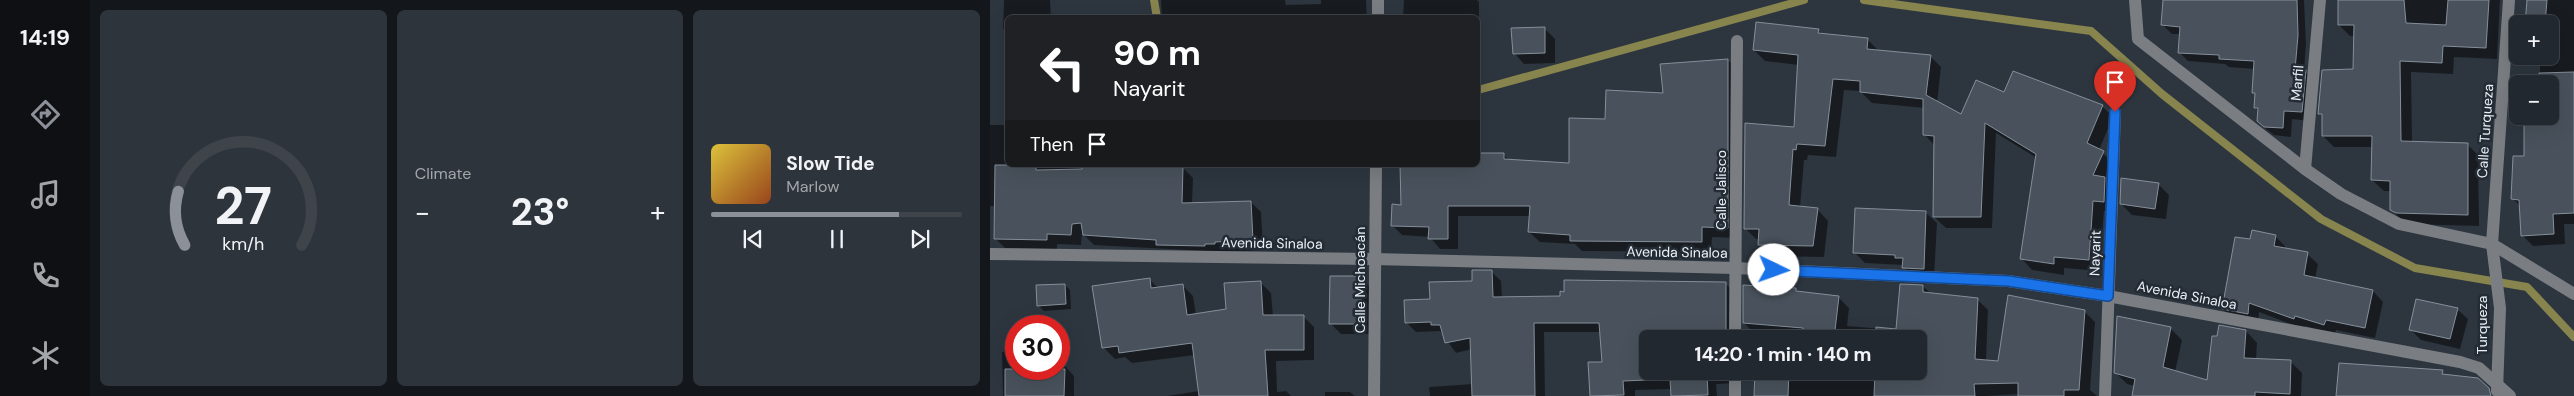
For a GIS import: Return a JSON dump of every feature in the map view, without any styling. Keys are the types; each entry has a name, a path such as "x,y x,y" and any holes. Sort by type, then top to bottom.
{"street":[{"path":"1378,0 1378,15"},
{"path":"2135,0 2138,39 2305,170 2340,194 2399,224 2492,244 2574,294"},
{"name":"Marfil","path":"2305,170 2320,0"},
{"name":"Calle Turqueza","path":"2494,264 2492,244 2509,0"},
{"name":"Calle Jalisco","path":"1735,330 1737,41"},
{"name":"Nayarit","path":"2105,396 2115,112"},
{"name":"Calle Michoacán","path":"1374,396 1376,167"},
{"name":"Avenida Sinaloa","path":"990,254 1374,259 1735,268 2008,281 2108,296 2460,362 2479,368 2497,391 2510,396"},
{"name":"Turqueza","path":"2494,264 2500,308 2497,391"},
{"path":"1735,380 1735,396"}],"building":[{"path":"2163,0 2297,0 2298,35 2295,70 2306,70 2302,112 2284,111 2283,128 2264,127 2257,121 2258,108 2254,108 2255,93 2252,93 2254,61 2219,59 2219,55 2178,53 2180,27 2161,25"},
{"path":"2338,0 2404,0 2406,23 2446,25 2448,0 2489,0 2486,48 2443,46 2442,63 2400,61 2401,141 2468,143 2468,215 2396,213 2390,210 2390,181 2371,180 2372,136 2322,136 2322,114 2318,114 2322,70 2353,69 2354,25 2338,25"},
{"path":"2527,0 2547,0 2546,15 2526,15"},
{"path":"1756,22 1819,29 1818,33 1868,38 1867,49 1931,55 1926,95 1961,114 1976,80 2004,92 2013,71 2103,105 2087,143 2104,151 2093,175 2105,177 2104,202 2093,201 2089,260 2054,257 2054,264 2020,259 2036,154 1985,123 1981,217 1933,217 1934,136 1923,135 1923,99 1860,92 1860,81 1833,79 1825,146 1797,144 1796,150 1793,149 1789,205 1818,208 1813,246 1758,245 1759,229 1744,229 1745,123 1794,127 1798,55 1753,50"},
{"path":"1545,27 1545,53 1513,54 1511,28"},
{"path":"1728,59 1728,228 1702,227 1702,242 1570,241 1570,235 1528,232 1530,206 1448,206 1448,239 1428,239 1429,227 1391,226 1392,204 1401,205 1400,167 1480,167 1480,153 1504,153 1504,159 1569,163 1569,118 1605,119 1606,90 1663,93 1660,64"},
{"path":"2574,72 2574,213 2553,214 2554,234 2521,236 2519,200 2511,199 2513,156 2524,156 2524,125 2559,125 2559,75 2539,75 2539,73"},
{"path":"995,165 1005,165 1005,167 1036,167 1036,170 1082,169 1082,167 1183,167 1182,203 1251,201 1253,240 1215,242 1215,244 1205,244 1205,246 1156,245 1156,240 1083,235 1081,223 1072,224 1071,235 1047,234 1047,240 994,239"},
{"path":"2121,178 2159,183 2155,209 2120,204"},
{"path":"1855,208 1926,211 1924,269 1902,268 1903,258 1895,258 1895,255 1853,253"},
{"path":"2252,230 2276,235 2274,246 2308,252 2304,275 2373,290 2365,328 2326,320 2324,325 2295,316 2294,319 2249,303 2248,314 2222,309 2235,237 2250,239"},
{"path":"1472,270 1492,270 1493,297 1560,296 1560,291 1564,292 1564,280 1726,282 1726,330 1639,330 1639,380 1646,380 1623,381 1624,395 1590,396 1588,362 1602,362 1599,323 1534,323 1535,396 1472,396 1470,338 1445,343 1440,325 1431,325 1431,322 1405,323 1404,300 1430,299 1429,282 1472,281"},
{"path":"1330,276 1361,276 1361,324 1329,324"},
{"path":"1150,278 1151,288 1183,284 1187,315 1226,309 1224,283 1261,281 1263,315 1304,315 1304,350 1265,350 1268,396 1199,396 1192,343 1119,353 1118,346 1102,348 1092,286"},
{"path":"1065,284 1066,304 1037,306 1036,285"},
{"path":"1900,284 1923,285 1923,292 1978,298 1975,359 1998,361 2008,295 2085,310 2079,390 2064,390 2064,396 2018,396 2018,383 1974,384 1975,396 1874,396 1875,380 1927,380 1927,330 1876,330 1876,327 1896,329"},
{"path":"1743,285 1796,288 1796,291 1839,296 1835,330 1803,330 1803,328 1743,323"},
{"path":"2416,299 2458,308 2450,339 2409,330"},
{"path":"2117,316 2171,327 2163,367 2207,380 2212,336 2217,336 2219,325 2246,330 2244,358 2291,360 2290,394 2255,392 2255,396 2132,396 2135,379 2114,373"},
{"path":"2339,363 2443,370 2442,374 2478,378 2489,388 2491,396 2336,396"},
{"path":"1005,380 1065,380 1064,396 1005,396"},
{"path":"1670,380 1707,380 1708,395 1671,396"},
{"path":"1755,380 1789,380 1788,396 1754,396"}],"waterway":[{"path":"1154,0 1156,15"},
{"path":"1480,89 1804,0"},
{"path":"1864,0 2091,31 2162,94 2321,219 2415,268 2527,287 2574,337"}],"route":[{"path":"1774,270 2008,281 2108,296 2115,112"}]}
